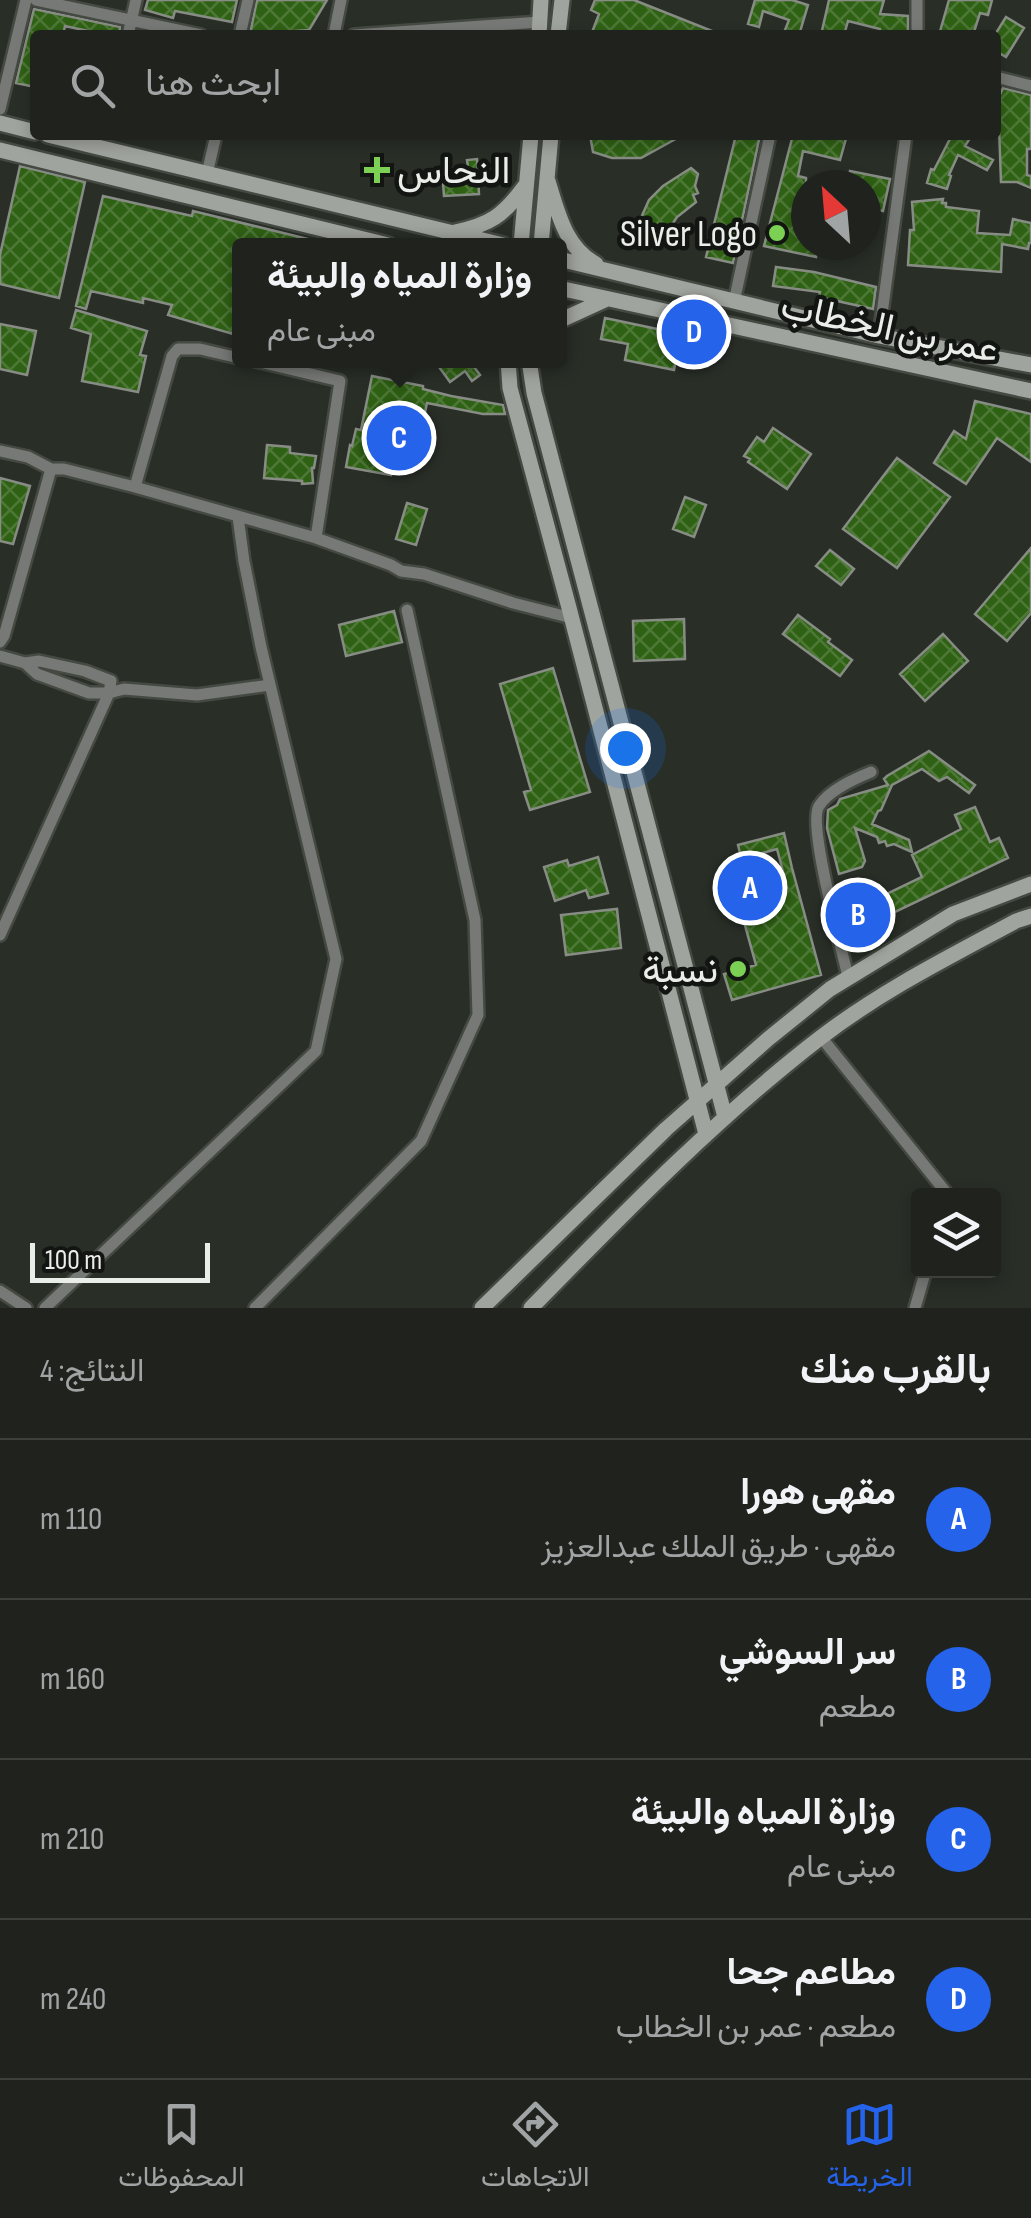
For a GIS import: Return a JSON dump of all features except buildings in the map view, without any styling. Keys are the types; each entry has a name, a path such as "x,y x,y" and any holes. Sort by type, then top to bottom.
{"street":[{"path":"0,109 26,0"},
{"path":"36,0 178,30"},
{"path":"129,30 136,0"},
{"path":"241,30 248,0"},
{"path":"335,30 342,0"},
{"path":"508,30 539,29 542,0"},
{"path":"559,30 562,0"},
{"path":"917,0 917,30"},
{"path":"1001,78 1031,86"},
{"path":"0,124 30,131"},
{"path":"207,174 215,140"},
{"path":"521,238 531,140"},
{"path":"542,238 551,140"},
{"path":"734,302 769,140"},
{"path":"880,336 905,140"},
{"path":"102,141 207,174 473,238"},
{"path":"0,150 356,238"},
{"path":"548,182 568,236 586,259 608,271"},
{"path":"450,232 474,228 499,216 527,183"},
{"name":"عمر بن الخطاب","path":"567,261 880,336 1031,365"},
{"name":"عمر بن الخطاب","path":"567,290 1031,391"},
{"path":"567,317 607,299"},
{"path":"134,487 172,356 178,349 200,349 232,356"},
{"path":"286,368 340,381 316,538"},
{"path":"508,368 706,1134"},
{"path":"530,368 725,1117"},
{"path":"0,451 28,456 51,470 64,469 316,538 400,571 424,574 572,618"},
{"path":"0,642 51,470"},
{"path":"45,1308 316,1051 336,959 270,684 238,518"},
{"path":"255,1308 421,1142 478,1015 475,920 407,610"},
{"path":"0,656 85,671 111,681 0,936"},
{"path":"25,663 37,674 89,693 124,689 197,695 270,684"},
{"path":"848,977 818,847 816,812 821,803 851,780 871,772"},
{"path":"482,1308 666,1129 830,988 953,914 1031,884"},
{"path":"531,1308 706,1134 821,1038 878,998 1031,916"},
{"path":"821,1038 943,1188"},
{"path":"705,1041 724,1060 752,1053"},
{"path":"915,1308 924,1278"},
{"path":"0,1291 26,1308"}],"place":[{"name":"النحاس","path":"377,170"},
{"name":"Silver Logo","path":"777,233"},
{"name":"مطاعم جحا","path":"694,332"},
{"name":"وزارة المياه والبيئة","path":"399,438"},
{"name":"مقهى هورا","path":"750,888"},
{"name":"سر السوشي","path":"858,915"},
{"name":"نسبة","path":"738,969"}]}
